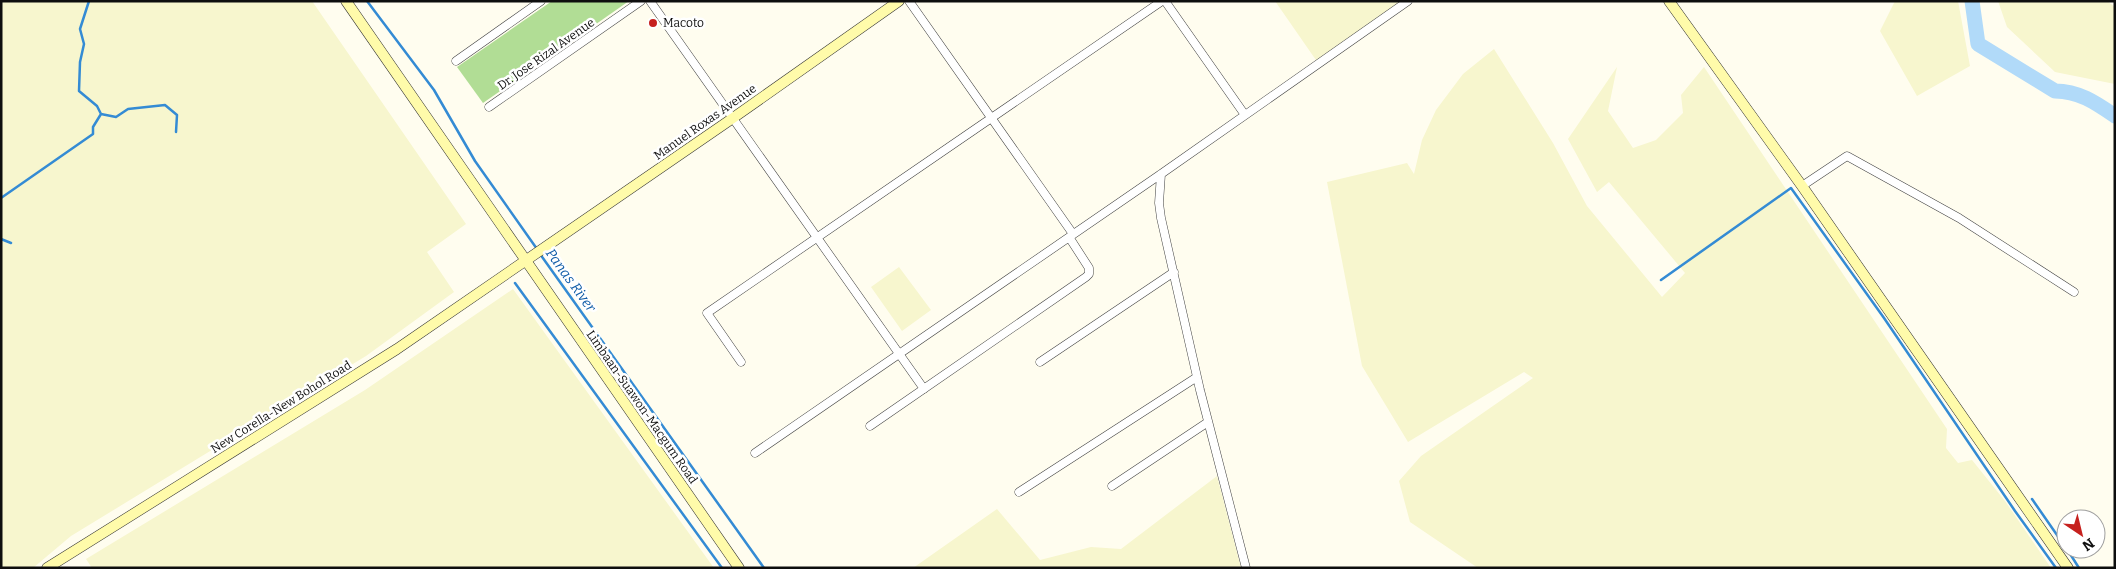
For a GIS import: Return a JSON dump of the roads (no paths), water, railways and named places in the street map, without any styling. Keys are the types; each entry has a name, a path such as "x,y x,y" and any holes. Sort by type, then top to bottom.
{"street":[{"name":"Limbaan-Suawon-Macgum Road","path":"346,1 525,262 739,568"},
{"path":"456,61 541,1"},
{"name":"Dr. Jose Rizal Avenue","path":"489,107 641,1"},
{"path":"650,1 924,389"},
{"name":"Manuel Roxas Avenue","path":"525,262 899,1"},
{"path":"870,426 1089,274 1089,268 1071,236 992,118 909,1"},
{"path":"741,362 707,313 1164,1 1245,115"},
{"path":"756,453 900,355 1408,1"},
{"path":"1669,1 1802,186 2068,568"},
{"path":"1802,186 1846,156 1959,218 2074,292"},
{"path":"1161,174 1159,203 1161,218 1197,377 1246,568"},
{"name":"New Corella-New Bohol Road","path":"47,568 355,375 525,262"},
{"path":"1040,362 1174,272"},
{"path":"1019,492 1197,377"},
{"path":"1112,486 1208,422"}],"waterway":[{"path":"89,1 80,29 84,44 80,62 79,91 97,106 101,114"},
{"name":"Panas River","path":"367,1 434,90 475,161 537,249"},
{"path":"1972,1 1978,44 2055,91 2080,95 2115,116"},
{"path":"101,114 116,117 128,109 165,105 177,115 176,132"},
{"path":"1,198 93,134 93,127 101,114"},
{"path":"1661,280 1791,188 1884,318 2056,568"},
{"path":"1,239 11,243"},
{"name":"Panas River","path":"540,254 764,568"},
{"path":"515,283 722,568"},
{"path":"2032,499 2056,534"},
{"path":"2073,559 2079,568"}],"place":[{"name":"Macoto","path":"653,23"}]}
